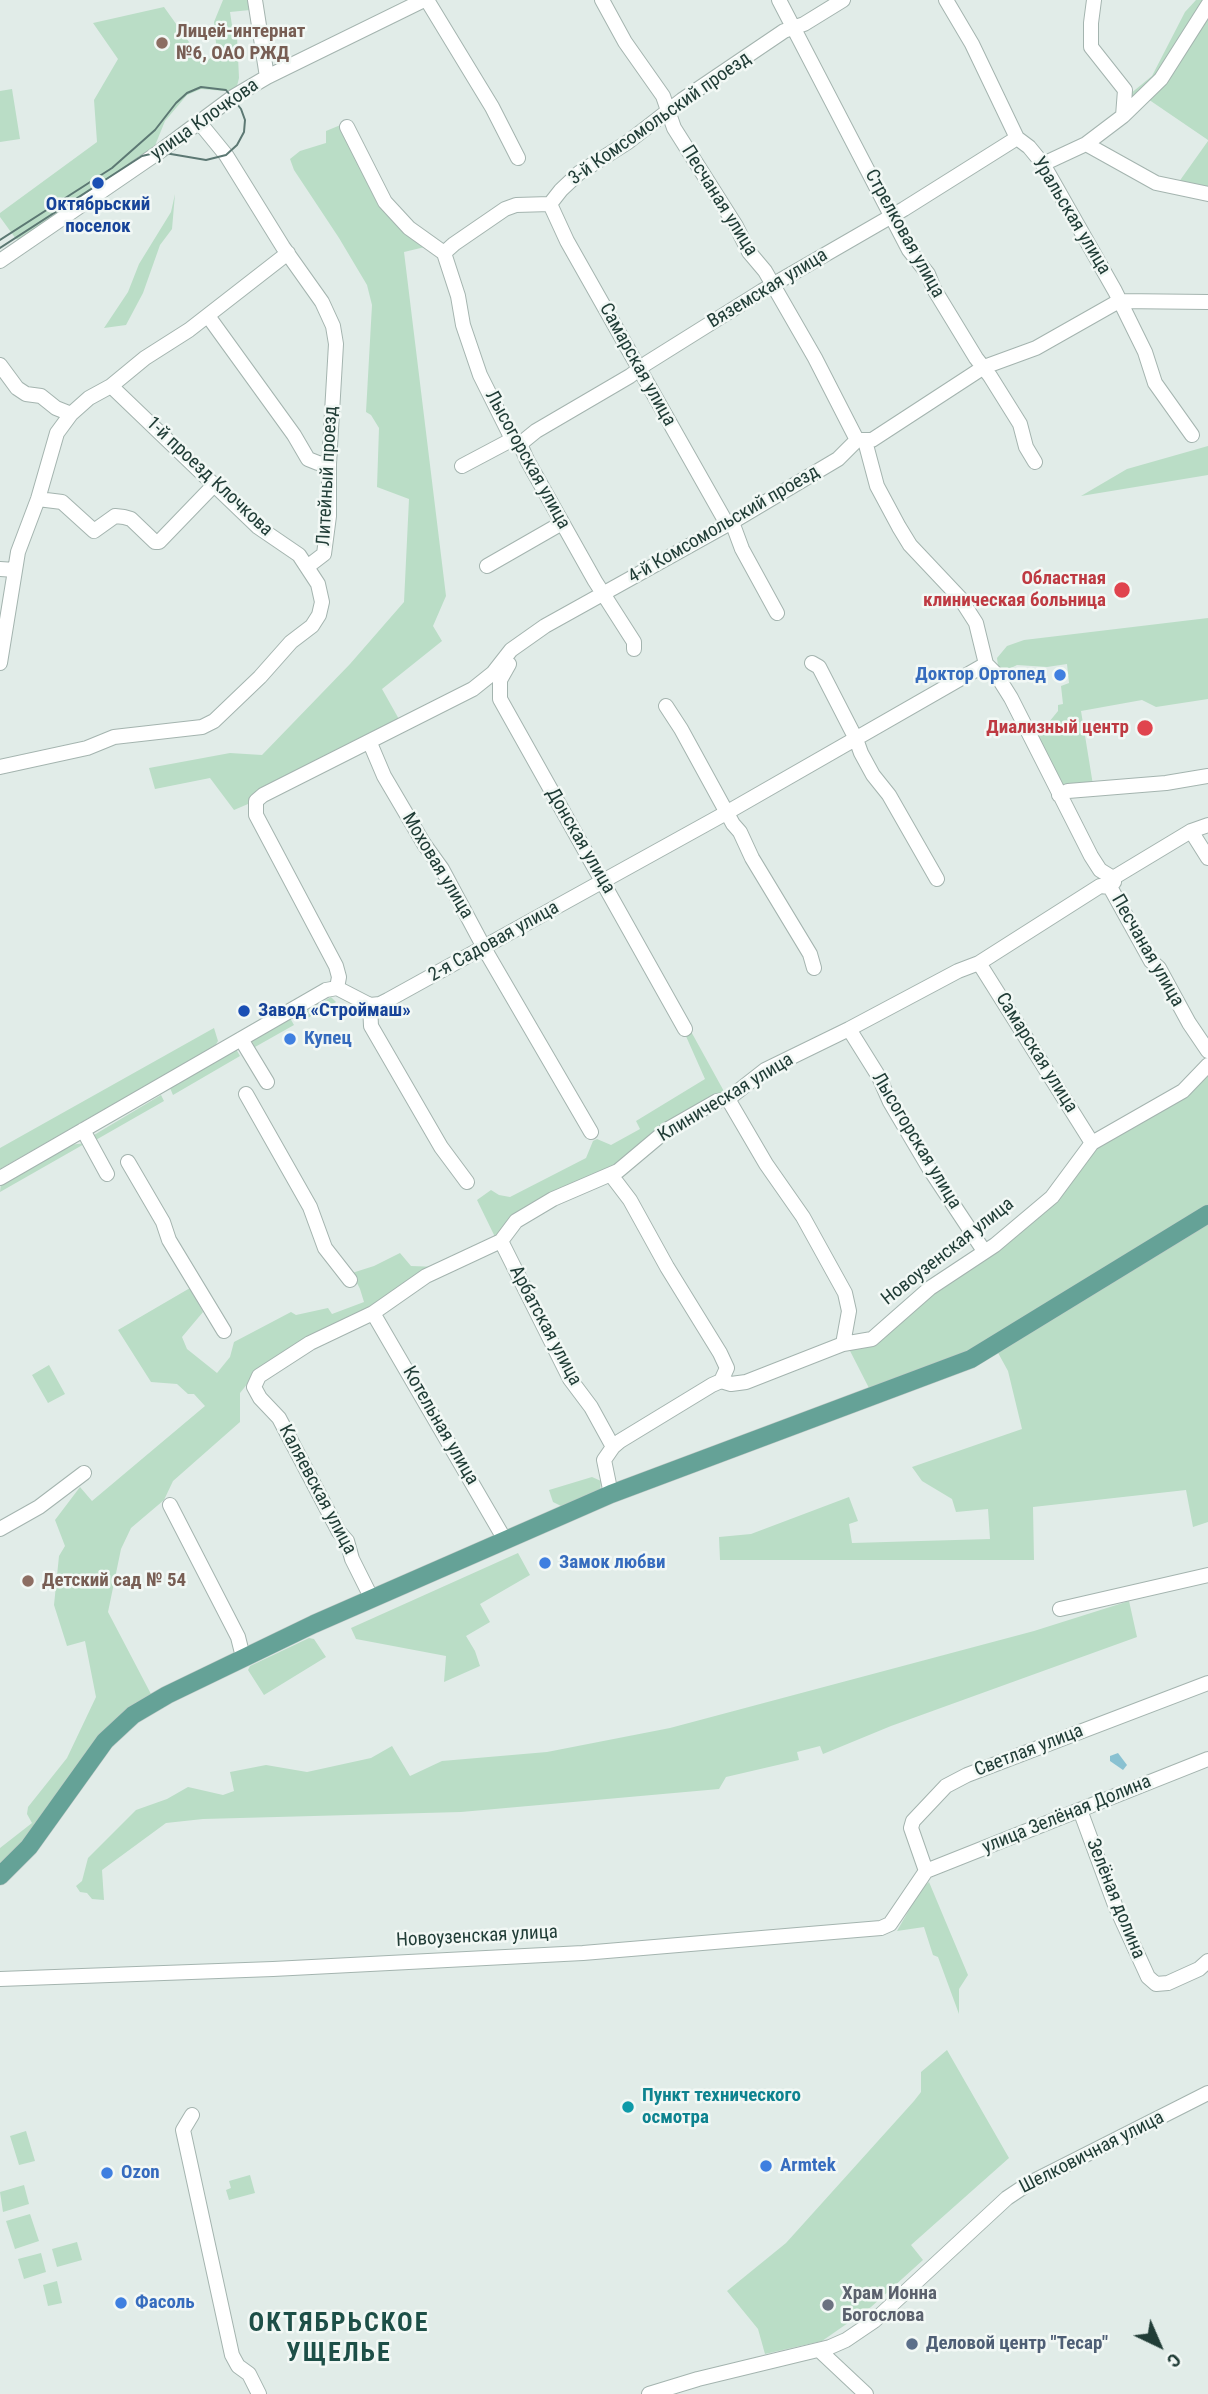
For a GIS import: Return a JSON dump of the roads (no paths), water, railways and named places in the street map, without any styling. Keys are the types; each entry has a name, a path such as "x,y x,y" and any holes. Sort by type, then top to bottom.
{"main road":[{"path":"0,1876 30,1847 105,1741 133,1715 167,1695 243,1657 611,1493 971,1359 1208,1214"}],"street":[{"path":"255,0 267,77"},
{"path":"426,0 492,107 518,158"},
{"name":"улица Клочкова","path":"0,261 159,152 233,97 394,7 426,0"},
{"name":"Песчаная улица","path":"602,0 625,43 663,96 674,128 736,226 748,253 765,271 815,358 861,441 877,486 899,527 910,545 960,598 976,622 986,664 1004,686 1059,794 1151,961 1159,968 1189,1023 1208,1051"},
{"name":"Стрелковая улица","path":"779,0 909,250 928,274 975,358 984,367 1020,424 1026,447 1035,462"},
{"name":"3-й Комсомольский проезд","path":"550,204 579,173 628,142 784,31 795,29 843,0"},
{"name":"Уральская улица","path":"946,0 972,44 1017,138 1030,147 1043,164 1119,301 1145,352 1155,383 1192,435"},
{"path":"1094,0 1091,47 1125,90 1123,116"},
{"path":"1043,164 1086,144 1123,116 1161,79 1208,5"},
{"name":"Литейный проезд","path":"0,767 87,748 114,737 202,727 214,721 260,677 290,642 312,625 322,602 318,584 307,567 324,554 329,516 329,464 336,344 332,326 322,302 226,155 199,122"},
{"path":"347,127 385,202 409,228 444,253 505,209 523,204 550,204"},
{"name":"Вяземская улица","path":"462,466 537,431 1017,138"},
{"path":"1086,144 1156,183 1208,194"},
{"name":"Самарская улица","path":"550,204 567,241 729,523 777,613"},
{"path":"0,663 18,552 38,499 57,433 71,414 89,398 111,386 145,358 208,316 288,253"},
{"name":"Лысогорская улица","path":"444,253 458,296 463,325 480,375 562,523 634,642 634,649"},
{"path":"1119,301 1208,302"},
{"name":"4-й Комсомольский проезд","path":"337,988 340,977 336,966 260,825 256,815 256,801 263,795 473,689 493,674 512,650 545,626 729,523 838,459 861,441 872,440 984,367 1036,348 1119,301"},
{"path":"208,316 294,435 308,459 329,464"},
{"path":"0,365 17,388 26,394 41,396 56,408 71,414"},
{"name":"1-й проезд Клочкова","path":"111,386 258,527 299,555 307,567"},
{"path":"38,499 62,502 94,531 114,516 124,516 131,519 155,542 159,542 214,485"},
{"path":"487,566 562,523"},
{"path":"0,569 16,570"},
{"name":"Донская улица","path":"512,650 513,656 500,680 500,699 685,1028"},
{"path":"812,663 819,667 873,775 889,795 937,879"},
{"name":"2-я Садовая улица","path":"370,1004 380,1004 484,948 986,664"},
{"path":"666,706 810,954 814,968"},
{"name":"Моховая улица","path":"370,743 384,776 442,869 484,948 591,1132"},
{"path":"1059,794 1208,776"},
{"name":"Клиническая улица","path":"254,1387 259,1376 310,1343 373,1313 426,1276 501,1241 516,1221 525,1215 553,1199 611,1174 668,1129 717,1101 728,1099 765,1070 958,971 979,963 1106,880 1191,831 1208,825"},
{"path":"1191,831 1208,858"},
{"name":"Самарская улица","path":"979,963 1092,1143"},
{"path":"0,1178 326,990 337,988 370,1004 370,1026 441,1147 467,1182"},
{"name":"Лысогорская улица","path":"849,1029 929,1168 985,1251"},
{"path":"241,1039 268,1082"},
{"name":"Новоузенская улица","path":"613,1447 721,1381 731,1384 746,1382 843,1345 872,1339 930,1288 985,1251 1052,1197 1092,1143 1183,1091 1208,1065"},
{"path":"246,1094 310,1207 325,1248 350,1280"},
{"path":"728,1099 766,1164 803,1217 845,1293 849,1311 843,1345"},
{"path":"83,1130 107,1174"},
{"path":"128,1161 163,1222 169,1240 224,1331"},
{"path":"611,1174 630,1200 720,1353 727,1368 721,1381"},
{"name":"Арбатская улица","path":"501,1241 570,1379 591,1407 613,1447"},
{"name":"Котельная улица","path":"373,1313 505,1540"},
{"name":"Каляевская улица","path":"254,1387 279,1418 339,1532 347,1541 352,1559 372,1599"},
{"path":"611,1493 604,1461 613,1447"},
{"path":"0,1529 39,1507 84,1473"},
{"path":"170,1505 238,1637 243,1657"},
{"path":"1060,1609 1208,1575"},
{"name":"Светлая улица","path":"926,1871 911,1828 913,1821 946,1786 967,1775 1208,1683"},
{"name":"улица Зелёная Долина","path":"926,1871 1208,1759"},
{"name":"Зелёная долина","path":"1080,1810 1126,1931 1148,1977 1156,1984 1168,1983 1199,1969 1208,1961"},
{"name":"Новоузенская улица","path":"0,1979 273,1969 583,1953 881,1928 890,1924 926,1871"},
{"name":"Шелковичная улица","path":"649,2394 698,2379 819,2350 846,2340 861,2331 1007,2198 1028,2184 1208,2093"},
{"path":"192,2115 183,2130 232,2355 238,2366 249,2374 259,2394"},
{"path":"819,2350 866,2394"}],"water":[{"path":"1118,1753 1127,1765 1123,1770 1110,1761 1110,1756"}],"tram line":[{"path":"0,240 112,168 155,130 187,93 201,87 226,90 241,109 245,120 244,132 237,145 226,155 206,160 159,152 142,156 0,248"}],"place":[{"name":"Лицей-интернат №6, ОАО РЖД","path":"162,43"},
{"name":"Октябрьский поселок","path":"98,183"},
{"name":"Областная клиническая больница","path":"1122,590"},
{"name":"Доктор Ортопед","path":"1060,675"},
{"name":"Диализный центр","path":"1145,728"},
{"name":"Завод «Строймаш»","path":"244,1011"},
{"name":"Купец","path":"290,1039"},
{"name":"Замок любви","path":"545,1563"},
{"name":"Детский сад № 54","path":"28,1581"},
{"name":"Пункт технического осмотра","path":"628,2107"},
{"name":"Armtek","path":"766,2166"},
{"name":"Ozon","path":"107,2173"},
{"name":"Фасоль","path":"121,2303"},
{"name":"Храм Ионна Богослова","path":"828,2305"},
{"name":"Деловой центр \"Тесар\"","path":"912,2344"}],"district":[{"name":"ОКТЯБРЬСКОЕ УЩЕЛЬЕ","path":"339,2339"}]}
